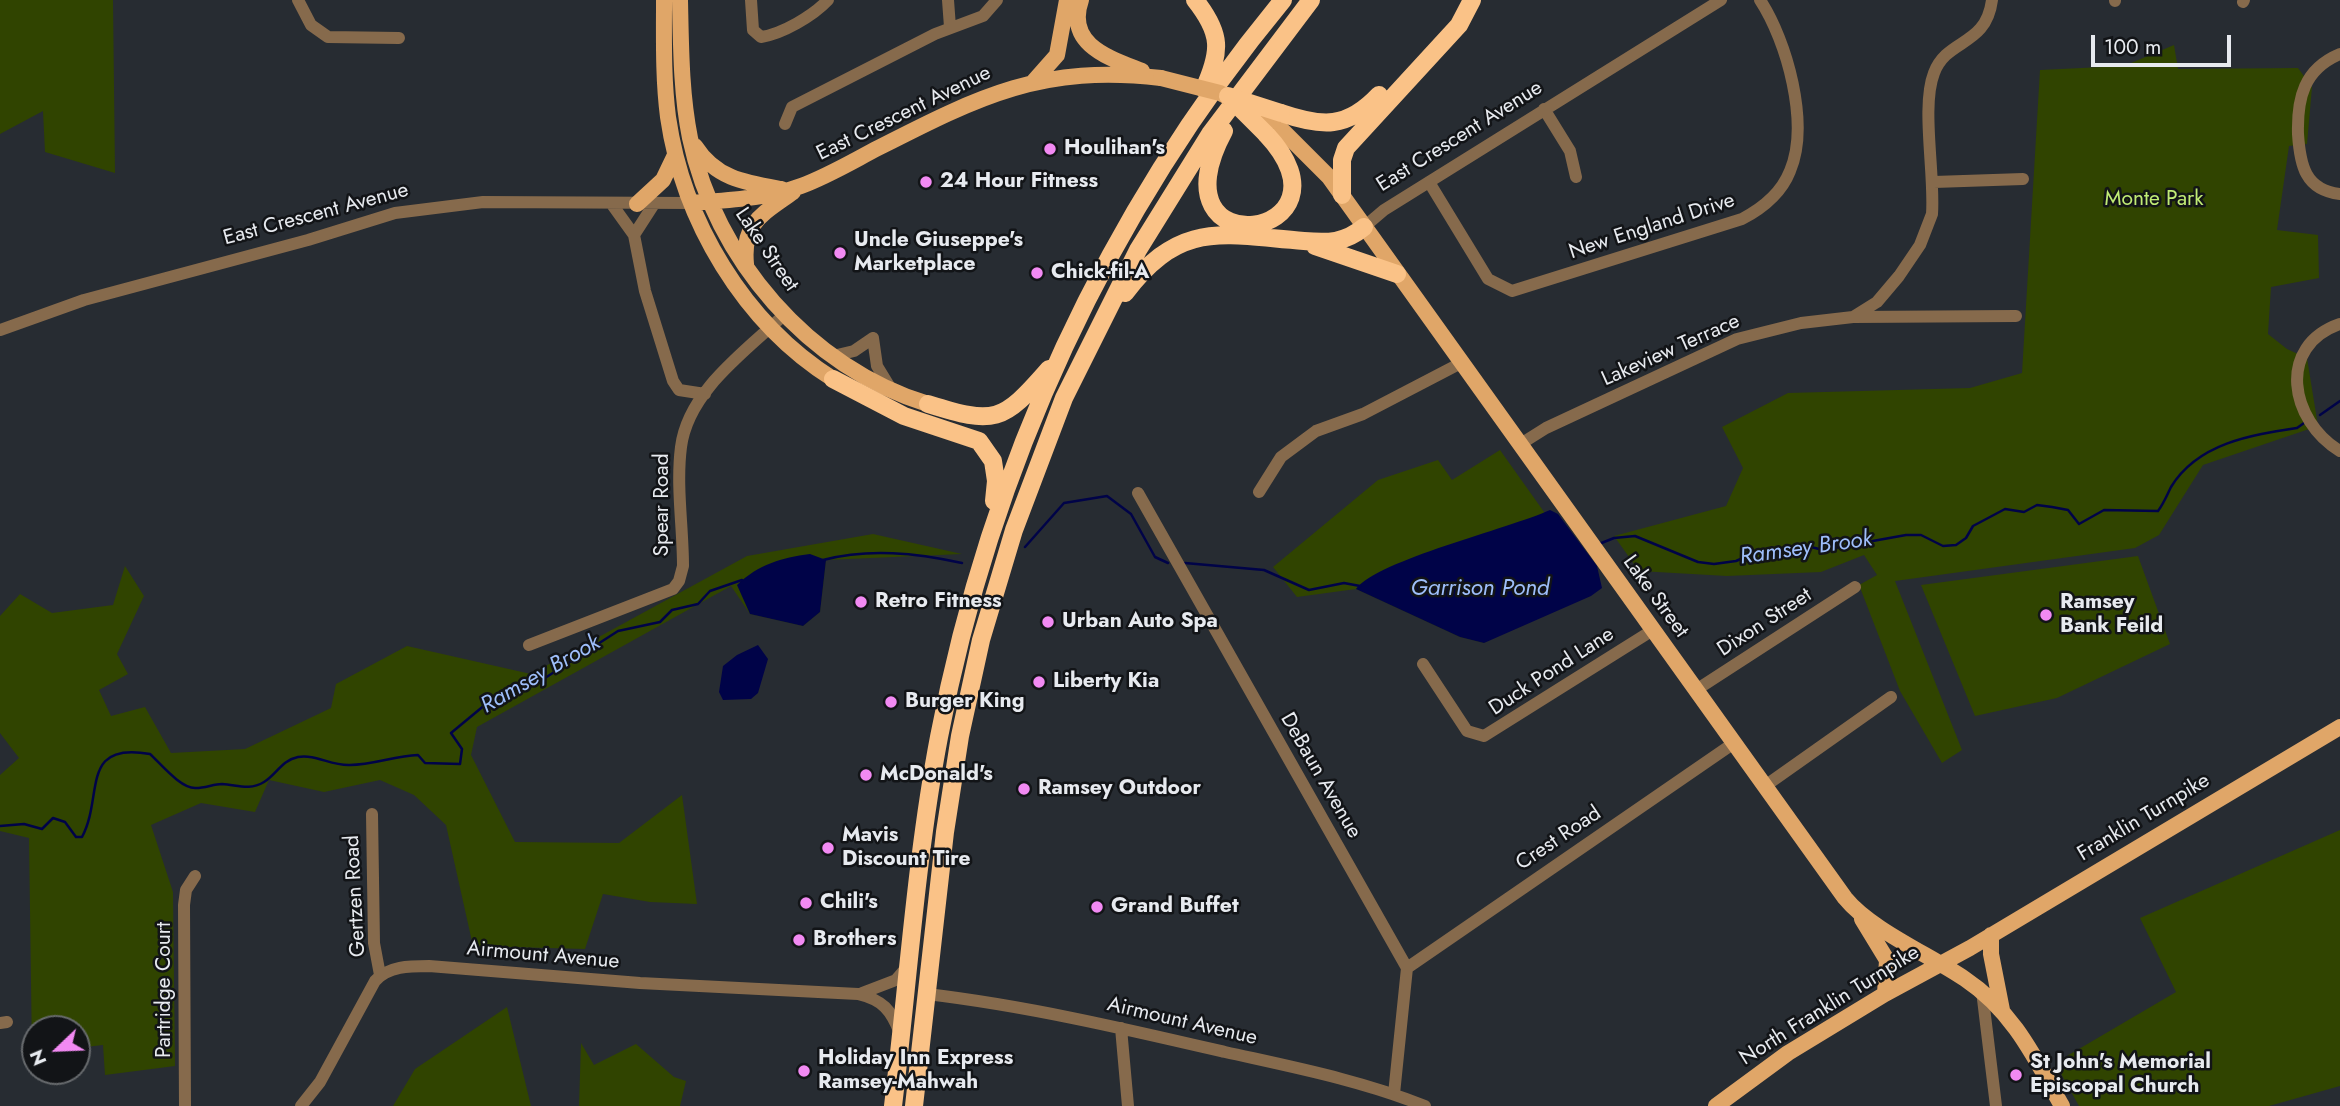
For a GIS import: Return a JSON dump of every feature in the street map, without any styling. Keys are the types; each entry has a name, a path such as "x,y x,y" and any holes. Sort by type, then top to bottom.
{"highway":[{"path":"1186,132 1214,67 1217,51 1214,27 1195,0"},
{"path":"893,1106 939,738 960,641 986,549 1023,445 1060,356 1116,245 1215,86 1283,0"},
{"path":"1228,96 1274,123 1326,124 1358,114 1448,21 1460,0"},
{"path":"1342,195 1342,160 1346,148 1459,25 1472,0"},
{"path":"914,1106 951,792 981,640 1014,530 1064,398 1095,332 1173,191 1259,66 1309,4"},
{"path":"1259,66 1215,147 1206,179 1213,208 1233,223 1247,226 1268,222 1280,214 1291,195 1289,165 1274,123"},
{"path":"1095,332 1143,270 1159,255 1182,241 1207,236 1337,242 1364,227"},
{"path":"1302,241 1397,274"},
{"path":"928,404 970,417 996,416 1016,404 1060,356"},
{"path":"833,379 887,408 968,436 984,446 993,461 996,481 986,549"}],"main road":[{"name":"Lake Street","path":"664,0 665,88 675,155 691,203 727,272 771,328 798,353 833,379"},
{"name":"Lake Street","path":"680,0 684,91 690,138 710,201 746,266 785,314 833,356 892,390 928,404"},
{"path":"1034,81 1057,55 1067,0"},
{"path":"1081,0 1079,27 1090,46 1107,57 1161,78"},
{"name":"East Crescent Avenue","path":"691,203 794,188 962,106 1034,81 1102,74 1161,78 1228,96"},
{"path":"1274,123 1313,159 1364,227"},
{"path":"690,138 703,157 722,174 741,181 794,188"},
{"path":"645,204 663,180 675,155"},
{"path":"746,266 746,240 749,229 759,217 794,188"},
{"name":"Lake Street","path":"1364,227 1854,909 1982,991 2025,1037 2062,1106"},
{"name":"Franklin Turnpike","path":"1970,948 2340,727"},
{"path":"1854,909 1887,960 1888,979 1885,994"},
{"path":"1991,935 1991,954 2002,1010"},
{"name":"North Franklin Turnpike","path":"1716,1106 1788,1053 1885,994 1970,948"}],"street":[{"path":"298,0 311,25 328,37 399,38"},
{"path":"751,0 753,30 761,37 774,34 812,13 828,0"},
{"path":"948,0 950,27"},
{"path":"785,124 792,107 950,27 983,16 997,0"},
{"name":"East Crescent Avenue","path":"1364,227 1384,210 1721,0"},
{"name":"New England Drive","path":"1429,182 1488,279 1513,291 1690,236 1756,212 1784,183 1797,143 1795,97 1786,59 1760,0"},
{"name":"Lakeview Terrace","path":"1519,444 1546,428 1737,340 1801,323 1853,317 1877,302 1920,244 1932,214 1934,182 1931,80 1942,58 1981,30 1992,0"},
{"path":"2340,54 2312,73 2305,84 2297,110 2303,170 2322,190 2340,194"},
{"path":"1544,109 1570,150 1576,177"},
{"path":"1934,182 2023,179"},
{"name":"East Crescent Avenue","path":"1,325 396,213 482,202 691,203"},
{"path":"611,203 634,235 645,290 673,381 679,390 705,394"},
{"path":"634,235 645,204"},
{"name":"Spear Road","path":"529,645 663,594 679,581 683,566 681,452 690,418 705,394 785,314"},
{"path":"1853,317 2015,316"},
{"path":"2340,324 2324,329 2307,348 2296,383 2307,418 2326,441 2340,451"},
{"path":"833,356 854,351 873,338 877,366 892,390"},
{"path":"1259,492 1281,457 1316,431 1363,414 1461,363"},
{"name":"DeBaun Avenue","path":"1138,493 1406,968"},
{"name":"Dixon Street","path":"1696,690 1854,587"},
{"name":"Duck Pond Lane","path":"1423,664 1467,731 1484,736 1653,630"},
{"path":"1765,786 1891,697"},
{"name":"Crest Road","path":"1406,968 1734,743"},
{"name":"Gertzen Road","path":"372,814 374,943 380,975"},
{"name":"Partridge Court","path":"185,1106 184,905 186,890 195,876"},
{"name":"Airmount Avenue","path":"858,994 896,980 910,964"},
{"name":"Airmount Avenue","path":"380,975 403,967 429,966 640,983 858,994 873,997 886,1006 902,1037"},
{"path":"1394,1094 1406,968"},
{"path":"301,1106 320,1082 380,975"},
{"path":"1982,991 1996,1106"},
{"name":"Airmount Avenue","path":"927,995 976,1000 1121,1028 1372,1086 1424,1106"},
{"path":"1121,1028 1128,1106"}],"green space":[{"path":"0,0 113,0 115,173 45,152 43,111 0,134"},
{"name":"Monte Park","path":"2174,45 2178,69 2298,68 2312,87 2307,144 2289,146 2277,230 2318,235 2319,278 2271,287 2268,334 2287,349 2307,358 2318,426 2203,465 2159,535 2135,548 1895,581 1962,750 1942,763 1900,691 1859,585 1877,575 1864,555 1821,572 1727,576 1639,571 1614,536 1726,506 1743,468 1722,427 1788,393 1970,388 2022,373 2040,70 2124,66"},
{"path":"1500,450 1591,578 1484,643 1460,637 1356,589 1297,597 1273,567 1378,480 1438,460 1452,480"},
{"path":"873,534 962,554 826,560 820,612 803,626 750,614 731,586 477,727 471,755 515,842 619,843 682,795 697,904 650,902 603,894 585,949 473,946 446,825 414,795 380,780 324,792 269,780 255,812 201,803 151,825 173,892 175,1066 105,1075 103,1045 91,1046 91,1015 31,1015 29,838 0,831 0,775 19,758 0,733 0,616 20,594 52,613 113,605 125,566 144,596 117,654 128,674 99,690 111,716 145,707 171,753 245,749 331,708 336,684 407,646 531,674 747,556"},
{"name":"Ramsey Bank Feild","path":"2138,556 2170,644 2057,698 1975,716 1921,585"},
{"path":"2340,830 2340,1086 2269,1106 2079,1106 2055,1063 2176,992 2140,918"},
{"path":"507,1007 531,1106 393,1106 415,1069"},
{"path":"581,1043 594,1065 636,1044 674,1077 686,1081 680,1106 579,1106"}],"water":[{"name":"Garrison Pond","path":"1550,510 1558,514 1597,566 1602,588 1591,596 1484,643 1460,637 1356,589 1369,578 1416,556"},
{"path":"810,554 826,560 820,612 803,626 750,614 737,585 771,563"},
{"path":"758,645 768,659 758,693 751,699 723,700 719,692 723,666 737,655"}],"waterway":[{"name":"Ramsey Brook","path":"2320,415 2340,401"},
{"name":"Ramsey Brook","path":"1599,544 1614,538 1635,536 1698,562 1714,564 1736,561 1757,552 1803,545 1823,550 1906,535 1921,535 1943,546 1956,545 1966,538 1973,526 2005,509 2024,512 2037,505 2068,510 2079,524 2104,510 2158,511 2182,472 2196,460 2244,438 2297,428 2304,423"},
{"name":"Ramsey Brook","path":"1025,547 1064,503 1107,496 1131,514 1155,557 1168,563"},
{"name":"Ramsey Brook","path":"823,560 858,554 892,553 962,563"},
{"name":"Ramsey Brook","path":"1185,563 1264,570 1309,590 1344,583 1360,586"},
{"name":"Ramsey Brook","path":"0,826 24,824 42,829 53,818 65,822 76,837 82,837 103,764 113,756 128,752 150,754 184,785 196,788 222,784 248,787 259,785 283,764 298,757 350,765 418,755 425,763 460,764 462,749 451,733 486,704 504,696 514,687 545,678 618,631 660,622 672,610 698,604 710,591 742,580"}],"place":[{"name":"Houlihan's","path":"1050,149"},
{"name":"24 Hour Fitness","path":"926,182"},
{"name":"Uncle Giuseppe's Marketplace","path":"840,253"},
{"name":"Chick-fil-A","path":"1037,273"},
{"name":"Retro Fitness","path":"861,602"},
{"name":"Ramsey Bank Feild","path":"2046,615"},
{"name":"Urban Auto Spa","path":"1048,622"},
{"name":"Liberty Kia","path":"1039,682"},
{"name":"Burger King","path":"891,702"},
{"name":"McDonald's","path":"866,775"},
{"name":"Ramsey Outdoor","path":"1024,789"},
{"name":"Mavis Discount Tire","path":"828,848"},
{"name":"Chili's","path":"806,903"},
{"name":"Grand Buffet","path":"1097,907"},
{"name":"Brothers","path":"799,940"},
{"name":"Holiday Inn Express Ramsey-Mahwah","path":"804,1071"},
{"name":"St John's Memorial Episcopal Church","path":"2016,1075"}]}
